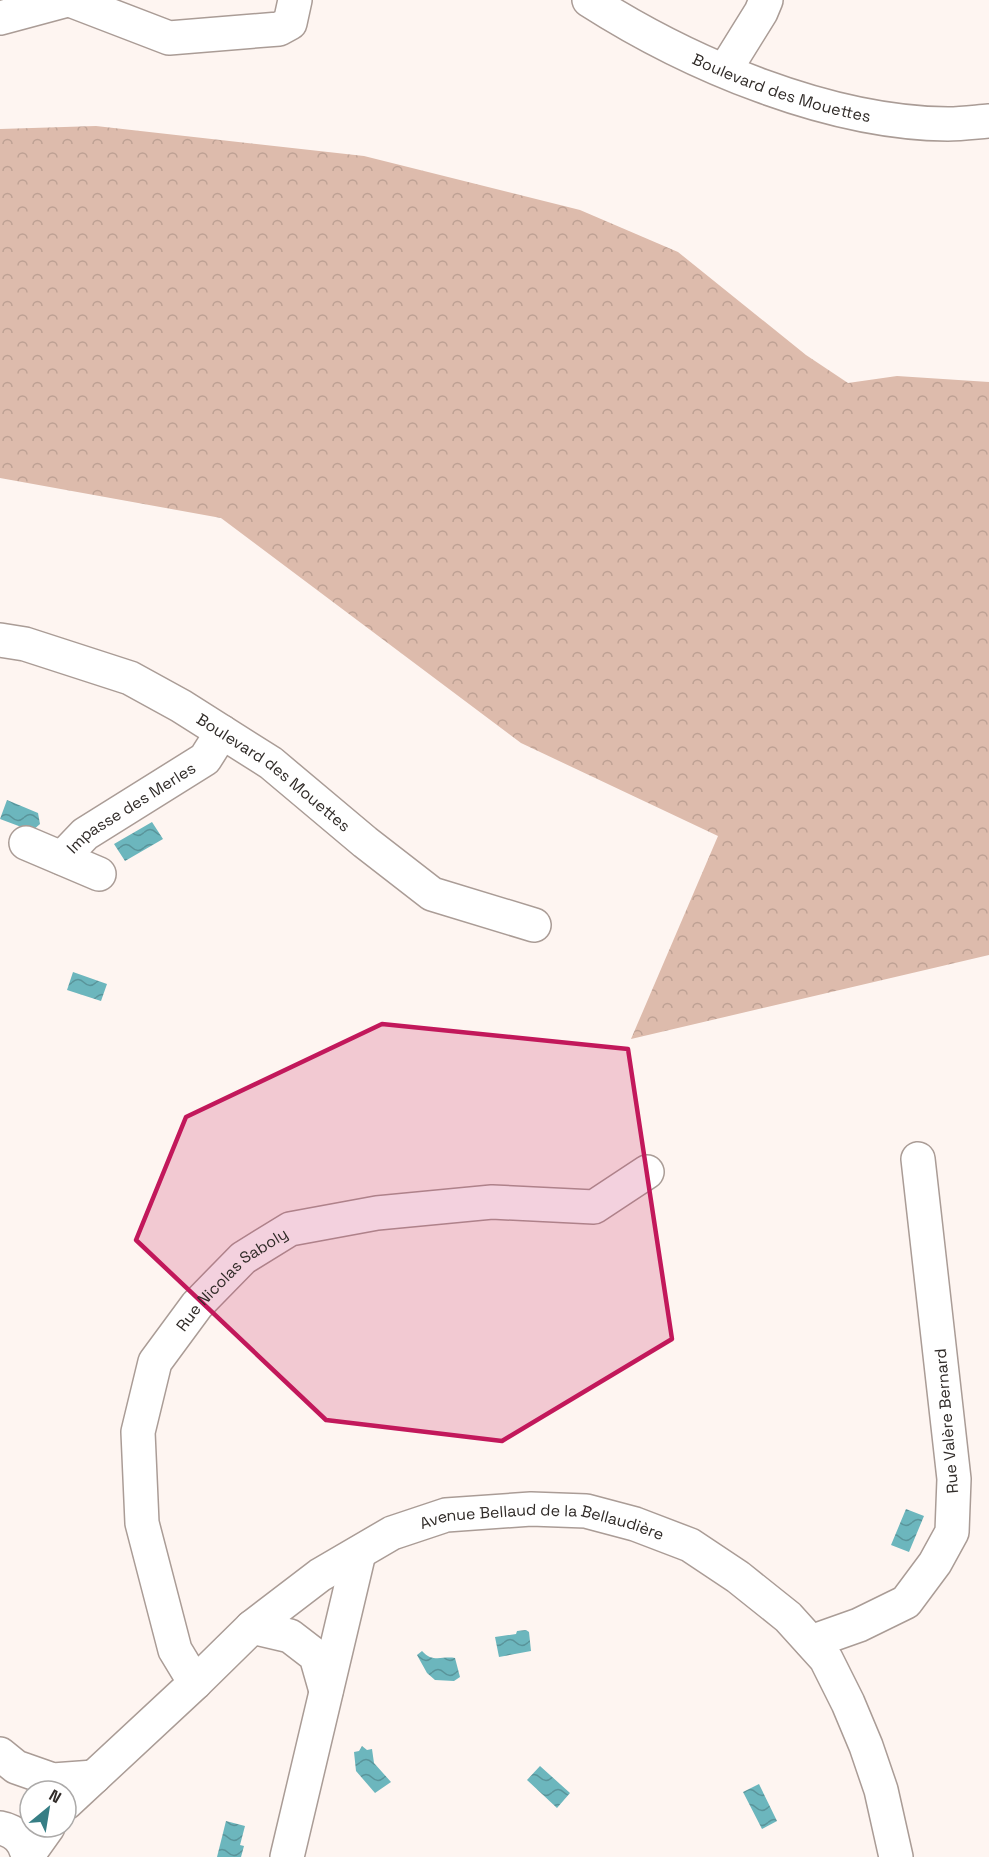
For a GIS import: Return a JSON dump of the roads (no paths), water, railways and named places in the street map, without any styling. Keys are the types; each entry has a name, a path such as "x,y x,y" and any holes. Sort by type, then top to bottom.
{"street":[{"path":"0,18 69,0 169,38 279,29 290,23 295,0"},
{"name":"Boulevard des Mouettes","path":"589,0 648,35 774,91 867,115 900,120 950,124 989,121"},
{"path":"725,70 766,0"},
{"name":"Boulevard des Mouettes","path":"0,640 25,644 130,678 271,763 365,843 432,894 534,925"},
{"name":"Impasse des Merles","path":"62,858 85,834 205,759 222,732"},
{"path":"26,843 99,874"},
{"name":"Rue Valère Bernard","path":"811,1642 859,1625 906,1602 935,1563 952,1532 954,1479 918,1159"},
{"name":"Rue Nicolas Saboly","path":"195,1683 175,1650 142,1523 138,1432 155,1362 197,1305 243,1258 290,1229 377,1213 492,1202 594,1207 647,1172"},
{"name":"Avenue Bellaud de la Bellaudière","path":"78,1792 252,1627 320,1575 392,1533 446,1515 531,1509 586,1511 635,1524 690,1545 738,1577 788,1617 811,1642 826,1659 866,1746 881,1790 896,1857"},
{"path":"287,1857 359,1553"},
{"path":"252,1627 290,1636 316,1656 326,1691"},
{"path":"0,1754 16,1767 53,1780 94,1777"}],"water":[{"path":"7,800 38,813 40,824 32,831 0,819"},
{"path":"152,822 163,839 125,861 114,844"},
{"path":"73,972 107,984 101,1001 67,990"},
{"path":"906,1509 924,1516 909,1552 891,1545"},
{"path":"526,1630 529,1632 531,1651 499,1657 495,1637"},
{"path":"422,1651 434,1658 455,1658 460,1677 454,1681 435,1680 427,1673 417,1655"},
{"path":"362,1746 367,1750 372,1749 374,1763 391,1782 375,1793 356,1771 354,1752 359,1751"},
{"path":"540,1766 570,1793 557,1808 527,1780"},
{"path":"759,1784 777,1821 762,1829 743,1792"},
{"path":"226,1821 245,1826 240,1845 244,1846 241,1857 217,1857"}]}
